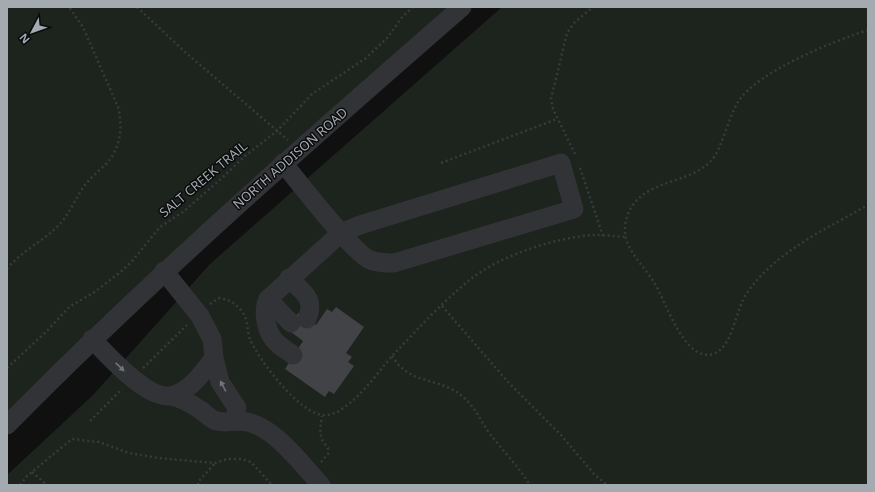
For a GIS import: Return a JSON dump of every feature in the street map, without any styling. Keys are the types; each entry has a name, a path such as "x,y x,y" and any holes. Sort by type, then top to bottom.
{"street":[{"name":"NORTH ADDISON ROAD","path":"7,425 92,339 164,271 283,163 462,7"},
{"path":"283,163 341,233 360,254 369,260 382,264 394,263 574,209 561,163 360,225 341,233 289,278 268,299 265,306 265,314 271,333 276,342 293,355"},
{"path":"164,271 200,316 212,339 214,358 220,382 236,408 237,414 234,421"},
{"path":"268,299 299,321 311,309 310,299 289,278"},
{"path":"92,339 136,382 158,394 172,396 192,404 212,419 221,422 248,422 264,430 281,442 321,485"},
{"path":"172,396 190,386 214,358"}],"path":[{"path":"7,269 25,251 60,224 86,184 108,162 116,149 120,136 122,120 118,107 83,27 69,7"},
{"path":"137,7 185,52 277,132 299,149"},
{"name":"SALT CREEK TRAIL","path":"7,368 47,331 69,307 92,293 122,271 160,227 183,212 245,156 277,132 312,94 366,58 388,37 403,16 413,7"},
{"path":"592,7 574,23 567,33 551,99 557,119 572,146 589,190 603,236"},
{"path":"868,30 813,51 778,70 748,90 741,96 732,112 711,161 688,175 652,189 643,195 628,213 625,237 655,285 687,342 701,354 711,355 718,352 727,341 741,302 747,292 766,271 790,252 868,205"},
{"path":"441,163 557,119"},
{"path":"530,485 522,471 489,432 480,416 467,401 457,392 414,376 402,369 392,356 471,279 507,259 566,239 603,236 625,237"},
{"path":"442,306 508,382 606,485"},
{"path":"142,370 189,323"},
{"path":"90,421 125,386"},
{"path":"316,467 328,454 328,448 322,442 319,433 322,416"},
{"path":"20,485 32,472 72,439 99,442 129,453 158,458 215,463 227,459 242,459 251,462 272,485"},
{"path":"198,485 198,482 215,463"},
{"path":"32,472 47,485"}],"shaded area":[{"path":"7,7 455,7 7,421"},
{"path":"502,7 868,7 868,485 7,485 7,475 93,395 210,264"}],"building":[{"path":"336,307 364,327 346,353 352,357 348,362 354,366 334,394 329,391 325,397 285,369 303,341 287,329 298,313 316,325 327,309 332,312"}]}
